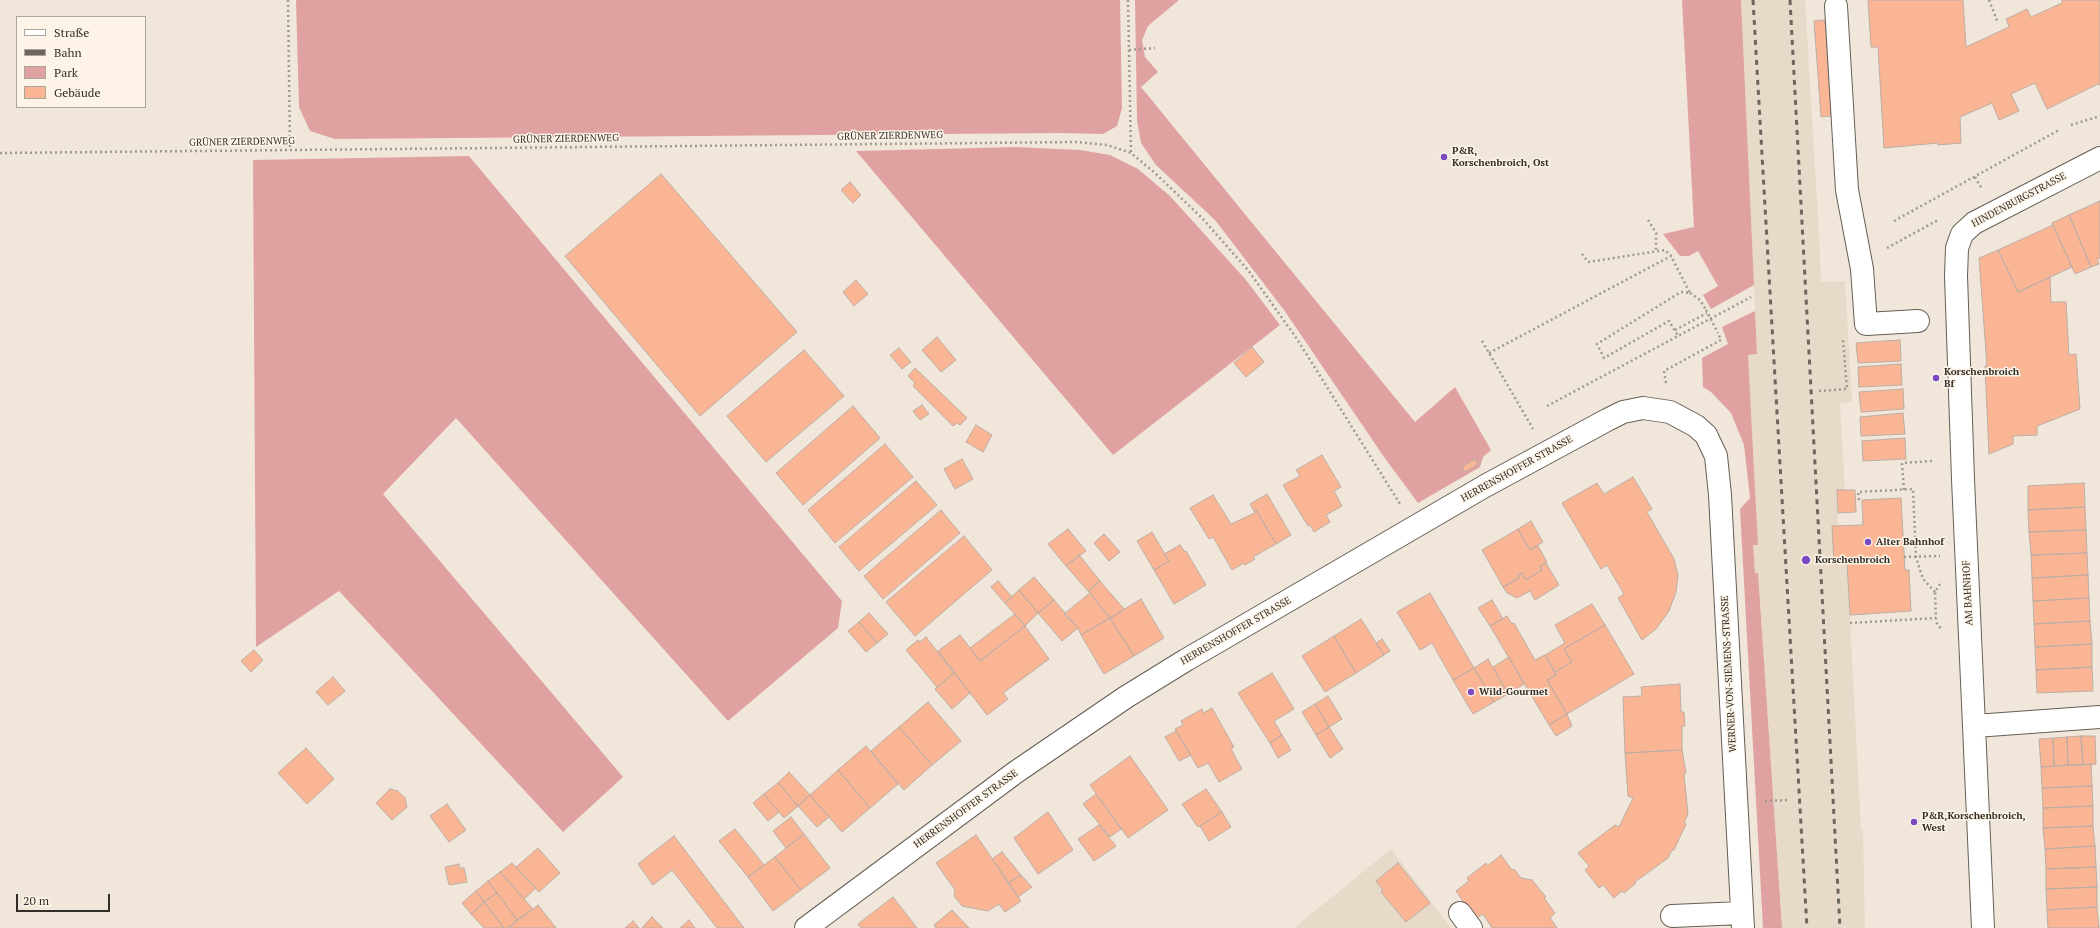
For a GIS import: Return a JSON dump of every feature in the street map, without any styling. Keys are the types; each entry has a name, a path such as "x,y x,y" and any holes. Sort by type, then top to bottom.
{"street":[{"path":"1836,6 1847,190 1862,269 1866,324 1918,321"},
{"name":"HINDENBURGSTRASSE","path":"1957,257 1960,238 1969,226 2100,158"},
{"name":"AM BAHNHOF","path":"1957,257 1961,417 1983,928"},
{"name":"HERRENSHOFFER STRASSE","path":"806,928 1016,772 1126,697 1186,660 1515,469 1623,412 1643,408 1670,412 1696,426"},
{"name":"WERNER-VON-SIEMENS-STRASSE","path":"1696,426 1712,446 1716,456 1719,472 1742,920"},
{"path":"1975,726 2100,717"},
{"path":"1672,916 1742,920"}],"path":[{"path":"288,0 290,149"},
{"path":"1128,0 1131,154"},
{"path":"1989,0 1998,23"},
{"path":"1129,50 1155,48"},
{"path":"2071,126 2100,116"},
{"path":"1894,220 2059,130"},
{"name":"GRÜNER ZIERDENWEG","path":"0,153 1077,142 1107,145 1131,154 1155,173 1185,200 1248,270 1310,359 1414,527"},
{"path":"1975,177 1984,194"},
{"path":"1887,255 1887,247 1942,217"},
{"path":"1648,220 1656,233 1656,251"},
{"path":"1582,254 1588,262 1664,250 1671,256 1690,293 1700,300 1707,312 1721,340 1664,371 1670,412"},
{"path":"1489,353 1671,256"},
{"path":"1678,336 1669,321 1604,358 1597,344 1681,292 1690,293"},
{"path":"1547,406 1751,297"},
{"path":"1675,330 1707,312"},
{"path":"1819,391 1847,389 1843,335"},
{"path":"1482,341 1526,417"},
{"path":"1904,490 1902,463 1932,461"},
{"path":"1858,500 1858,492 1913,489 1916,557 1923,579 1935,592"},
{"path":"1904,557 1944,556"},
{"path":"1850,623 1936,618"}],"shaded area":[{"path":"1741,0 1805,0 1821,282 1845,281 1852,402 1840,403 1845,490 1837,490 1838,526 1834,564 1847,563 1861,830 1863,830 1865,928 1782,928 1758,573 1755,573 1753,545 1758,545 1748,355 1757,354"},
{"path":"1391,849 1451,928 1294,928"}],"green space":[{"path":"296,0 1120,0 1122,108 1117,126 1103,134 1062,133 335,139 310,131 299,107"},
{"path":"1135,0 1179,0 1148,26 1142,40 1145,57 1158,72 1141,87 1415,422 1455,387 1491,450 1483,457 1480,467 1418,503 1384,457 1284,310 1215,220 1156,165 1141,143 1137,120"},
{"path":"1682,0 1741,0 1754,285 1711,309 1703,295 1718,286 1698,251 1689,256 1680,256 1663,234 1694,227"},
{"path":"1016,147 1080,150 1110,155 1138,169 1170,196 1246,280 1280,325 1113,455 856,151"},
{"path":"469,156 842,601 838,628 728,721 456,418 383,494 623,777 563,832 339,591 256,647 253,160"},
{"path":"1755,311 1757,354 1748,355 1758,545 1753,545 1755,573 1758,573 1782,928 1763,928 1740,509 1750,498 1744,445 1731,413 1711,392 1703,387 1702,358 1728,344 1722,327"}],"building":[{"path":"1868,0 1963,0 1966,47 2009,27 2006,19 2027,9 2031,17 2062,3 2062,0 2100,0 2100,85 2098,84 2047,109 2035,83 2011,94 2019,111 1999,120 1992,103 1960,117 1961,143 1938,145 1938,143 1884,148 1878,47 1871,47"},
{"path":"1825,20 1831,116 1821,117 1814,21"},
{"path":"661,174 797,332 700,416 565,256"},
{"path":"850,182 861,195 853,203 841,190"},
{"path":"2100,201 2100,258 2097,259 2099,264 2091,267 2069,215"},
{"path":"2069,215 2091,267 2075,274 2052,223"},
{"path":"2053,225 2072,267 2018,292 1998,250"},
{"path":"1998,250 2018,292 2050,277 2051,302 2066,302 2069,355 2076,354 2080,409 2037,426 2037,435 2013,436 2013,444 1989,454 1985,366 1987,366 1979,258"},
{"path":"856,280 868,294 854,306 843,292"},
{"path":"937,337 956,360 941,372 922,350"},
{"path":"1900,340 1901,361 1858,363 1856,343"},
{"path":"1252,347 1264,362 1246,377 1234,363"},
{"path":"899,348 911,362 902,369 890,355"},
{"path":"804,350 844,396 766,462 727,416"},
{"path":"1901,364 1902,385 1859,387 1858,367"},
{"path":"915,368 967,418 960,425 957,423 953,426 913,386 915,383 908,376"},
{"path":"1903,389 1904,409 1861,412 1859,392"},
{"path":"922,405 929,414 920,420 913,411"},
{"path":"853,406 880,438 803,505 776,473"},
{"path":"1903,413 1905,434 1861,436 1860,417"},
{"path":"976,425 992,435 983,452 966,442"},
{"path":"1905,438 1906,459 1863,461 1862,441"},
{"path":"885,444 913,477 835,543 808,510"},
{"path":"1322,455 1341,487 1334,491 1342,506 1326,515 1330,522 1314,532 1310,525 1308,526 1283,485 1300,476 1296,470"},
{"path":"962,459 973,479 955,489 944,469"},
{"path":"1475,459 1478,464 1465,472 1462,467"},
{"path":"1633,477 1652,509 1647,512 1674,559 1678,575 1676,592 1669,611 1656,629 1642,640 1618,598 1624,594 1607,565 1601,569 1562,503 1597,483 1604,494"},
{"path":"916,481 937,505 859,571 839,547"},
{"path":"2084,483 2085,507 2028,510 2028,486"},
{"path":"1837,490 1855,490 1856,512 1838,513"},
{"path":"1267,494 1291,535 1276,544 1256,510 1254,511 1250,504"},
{"path":"1213,495 1231,524 1255,513 1254,511 1256,510 1276,544 1253,557 1255,559 1245,565 1244,563 1232,570 1213,537 1209,539 1190,508"},
{"name":"Alter Bahnhof","path":"1901,498 1905,570 1909,570 1911,611 1850,615 1847,563 1834,564 1832,526 1863,525 1862,500"},
{"path":"2085,507 2086,530 2029,532 2028,510"},
{"path":"941,510 960,533 883,599 864,576"},
{"path":"1531,521 1543,542 1530,550 1518,529"},
{"path":"1068,529 1086,551 1066,566 1048,544"},
{"path":"1518,529 1530,550 1538,546 1547,562 1540,566 1542,570 1526,580 1522,573 1518,575 1519,578 1503,587 1482,550"},
{"path":"2086,530 2087,553 2031,555 2029,532"},
{"path":"1152,532 1169,561 1154,570 1137,541"},
{"path":"1104,534 1120,552 1109,561 1094,543"},
{"path":"964,536 992,570 915,636 886,602"},
{"path":"1180,545 1185,552 1186,551 1206,585 1174,604 1154,570 1169,561 1164,554"},
{"path":"2087,553 2088,575 2032,578 2031,555"},
{"path":"1079,555 1100,581 1088,591 1066,566"},
{"path":"1546,563 1559,585 1535,600 1530,591 1517,598 1507,593 1503,587 1519,578 1518,575 1522,573 1526,580 1542,570 1540,566"},
{"path":"2088,575 2089,598 2033,601 2032,578"},
{"path":"1034,577 1054,600 1038,613 1019,590"},
{"path":"998,581 1012,597 1005,603 991,587"},
{"path":"1100,581 1124,609 1110,618 1088,591"},
{"path":"1019,590 1038,613 1025,626 1005,603"},
{"path":"1090,593 1110,618 1081,635 1078,628 1064,614"},
{"path":"1430,593 1474,668 1453,680 1432,643 1420,650 1397,612"},
{"path":"2089,598 2090,621 2034,624 2033,601"},
{"path":"1141,599 1164,638 1134,656 1110,618"},
{"path":"1054,600 1078,628 1062,641 1038,613"},
{"path":"1492,600 1503,619 1490,626 1478,608"},
{"path":"1592,604 1605,625 1564,649 1572,662 1555,672 1545,655 1565,643 1555,625"},
{"path":"869,613 888,634 877,643 859,622"},
{"path":"1015,614 1025,626 980,661 970,648"},
{"path":"1507,616 1512,624 1514,623 1535,660 1545,655 1556,675 1547,680 1567,714 1549,725 1490,626"},
{"path":"1110,618 1134,656 1104,674 1081,635"},
{"path":"1361,619 1384,655 1356,673 1334,636"},
{"path":"2090,621 2092,644 2035,647 2034,624"},
{"path":"859,622 877,643 866,652 848,631"},
{"path":"1605,625 1634,674 1567,714 1547,680 1556,675 1555,672 1572,662 1564,649"},
{"path":"1025,626 1049,659 1003,693 1008,699 987,715 938,651 960,635 980,661"},
{"path":"1334,636 1356,673 1325,692 1302,656"},
{"path":"926,637 954,673 937,687 906,650 918,640 920,642"},
{"path":"1382,639 1390,651 1384,655 1376,643"},
{"path":"2092,644 2092,667 2036,670 2035,647"},
{"path":"254,650 263,660 251,672 241,661"},
{"path":"1509,657 1524,684 1508,694 1493,667"},
{"path":"1488,659 1508,694 1494,702 1474,668"},
{"path":"2092,667 2093,691 2037,693 2036,670"},
{"path":"1474,668 1494,702 1473,714 1453,680"},
{"path":"954,673 970,693 952,709 935,689"},
{"path":"1272,673 1294,709 1274,721 1282,735 1270,743 1238,693"},
{"path":"333,677 345,691 328,705 316,692"},
{"path":"1680,684 1681,712 1684,712 1685,726 1682,726 1682,750 1625,753 1623,697 1642,696 1641,687"},
{"path":"1328,696 1342,719 1329,727 1315,704"},
{"path":"928,702 961,741 932,765 899,727"},
{"path":"1315,704 1329,727 1316,735 1302,712"},
{"path":"1212,708 1234,747 1231,749 1242,769 1219,782 1208,763 1198,768 1175,729 1183,725 1181,721 1202,709 1203,713"},
{"path":"1567,714 1572,726 1556,736 1549,725"},
{"path":"899,727 932,765 904,790 871,751"},
{"path":"1329,727 1343,749 1330,758 1316,735"},
{"path":"1176,731 1191,755 1179,761 1165,737"},
{"path":"1282,735 1291,750 1278,758 1270,743"},
{"path":"2081,736 2083,765 2068,765 2067,737"},
{"path":"2081,736 2095,736 2096,764 2083,765"},
{"path":"2067,737 2068,765 2054,766 2053,738"},
{"path":"2053,738 2054,766 2041,767 2039,739"},
{"path":"866,746 898,784 870,808 838,770"},
{"path":"306,748 334,779 307,804 278,773"},
{"path":"1682,750 1686,773 1684,774 1688,814 1684,823 1686,824 1674,850 1672,850 1668,858 1635,882 1636,883 1624,893 1622,891 1614,898 1603,885 1599,888 1585,870 1589,866 1578,853 1615,825 1619,827 1633,798 1628,796 1625,753"},
{"path":"1130,756 1168,810 1128,838 1090,785"},
{"path":"2091,764 2092,786 2042,788 2041,767"},
{"path":"838,770 870,808 842,832 810,795"},
{"path":"789,772 810,795 798,806 778,783"},
{"path":"778,783 798,806 784,818 764,794"},
{"path":"2092,786 2093,806 2043,808 2042,788"},
{"path":"390,789 398,791 405,798 407,807 392,820 376,803"},
{"path":"1206,789 1222,812 1198,827 1182,804"},
{"path":"764,794 779,812 768,821 753,803"},
{"path":"1096,794 1121,829 1110,837 1083,804"},
{"path":"810,795 829,817 817,827 798,806"},
{"path":"447,804 466,830 449,842 430,816"},
{"path":"2093,806 2093,826 2043,828 2043,808"},
{"path":"1048,812 1073,850 1038,874 1014,838"},
{"path":"1222,812 1231,827 1209,841 1200,826"},
{"path":"791,817 804,834 786,848 773,831"},
{"path":"1099,825 1116,846 1094,861 1078,839"},
{"path":"2093,826 2095,846 2045,849 2043,828"},
{"path":"735,829 764,865 748,877 719,841"},
{"path":"804,834 830,868 801,890 775,857"},
{"path":"976,835 1021,901 1005,912 999,904 988,911 962,906 954,896 955,890 936,863"},
{"path":"674,836 744,928 717,928 672,870 653,885 638,864"},
{"path":"2095,846 2096,867 2046,869 2045,849"},
{"path":"538,848 560,873 539,892 516,867"},
{"path":"1002,852 1021,875 1008,883 992,859"},
{"path":"1501,855 1512,870 1514,869 1521,878 1532,880 1546,897 1544,898 1555,913 1550,918 1557,928 1492,928 1483,914 1475,919 1456,891 1469,881 1467,878 1486,863 1487,866"},
{"path":"775,857 801,890 773,911 748,877"},
{"path":"512,863 536,888 524,899 500,872"},
{"path":"1398,863 1430,903 1406,922 1381,892 1383,890 1376,881"},
{"path":"459,864 459,868 464,868 467,882 449,885 445,867"},
{"path":"2096,867 2097,887 2046,889 2046,869"},
{"path":"500,872 533,909 517,920 488,881"},
{"path":"1021,875 1032,887 1018,897 1008,883"},
{"path":"488,881 497,893 484,902 476,891"},
{"path":"2097,887 2097,907 2047,910 2046,889"},
{"path":"476,891 484,902 471,914 462,903"},
{"path":"497,893 517,920 508,928 504,928 484,902"},
{"path":"893,897 917,928 861,928 858,924"},
{"path":"484,902 504,928 484,928 471,914"},
{"path":"538,905 556,928 508,928 533,909"},
{"path":"2097,907 2099,928 2048,928 2047,910"},
{"path":"952,910 969,928 936,928 934,925"},
{"path":"652,917 663,928 642,928"},
{"path":"689,920 695,928 680,928"},
{"path":"633,921 639,928 625,928"}],"railway":[{"path":"1753,0 1807,928"},
{"path":"1790,0 1840,928"}],"place":[{"name":"P&R, Korschenbroich, Ost","path":"1444,157"},
{"name":"Korschenbroich Bf","path":"1936,378"},
{"name":"Alter Bahnhof","path":"1868,542"},
{"name":"Korschenbroich","path":"1806,560"},
{"name":"Wild-Gourmet","path":"1471,692"},
{"name":"P&R,Korschenbroich, West","path":"1914,822"}]}
